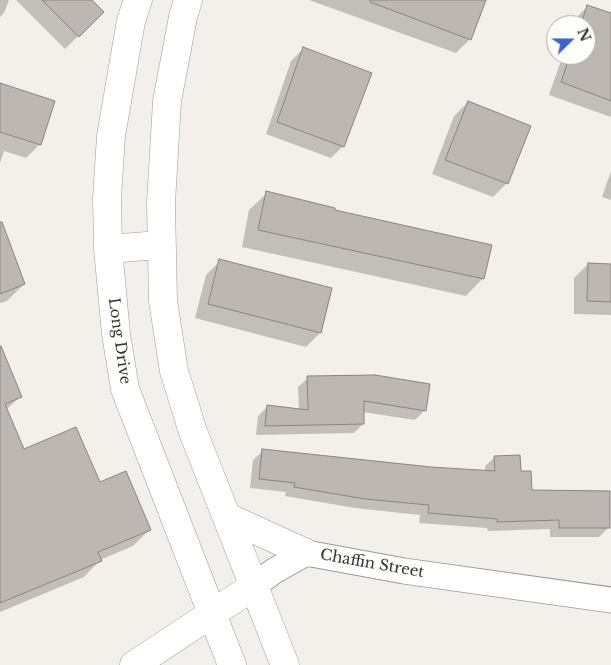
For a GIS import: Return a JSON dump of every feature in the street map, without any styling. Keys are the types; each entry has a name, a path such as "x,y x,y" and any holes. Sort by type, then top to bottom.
{"main road":[{"name":"Long Drive","path":"138,0 131,22 111,136 107,198 108,249 116,334 125,389 232,665"},
{"path":"188,0 167,101 160,245 163,301 174,371 193,432 285,665"},
{"path":"108,249 160,245"},
{"path":"227,517 306,553"},
{"name":"Chaffin Street","path":"134,665 254,586"}],"street":[{"name":"Chaffin Street","path":"254,586 274,571 306,553 397,570 611,600"}],"building":[{"path":"42,0 92,0 104,12 79,37"},
{"path":"370,0 486,0 471,40 370,2"},
{"path":"587,5 611,13 611,101 561,82 567,65 596,65 596,15 584,15"},
{"path":"303,47 372,73 344,147 277,122"},
{"path":"0,83 55,101 41,145 0,132"},
{"path":"468,101 531,126 508,184 445,160"},
{"path":"266,191 335,208 335,210 492,245 484,279 258,230"},
{"path":"0,222 2,222 25,284 0,294"},
{"path":"219,259 332,288 321,333 208,304"},
{"path":"588,263 611,264 611,302 587,301"},
{"path":"0,346 22,397 5,404 24,449 76,427 100,482 126,471 151,530 98,552 102,561 0,603"},
{"path":"375,375 430,384 426,411 364,401 364,424 265,426 267,405 308,410 307,376"},
{"path":"262,449 431,467 495,471 494,456 520,455 521,471 531,471 532,490 610,491 610,528 559,528 559,520 497,522 497,519 428,513 429,505 365,499 294,487 295,483 259,479"}]}
